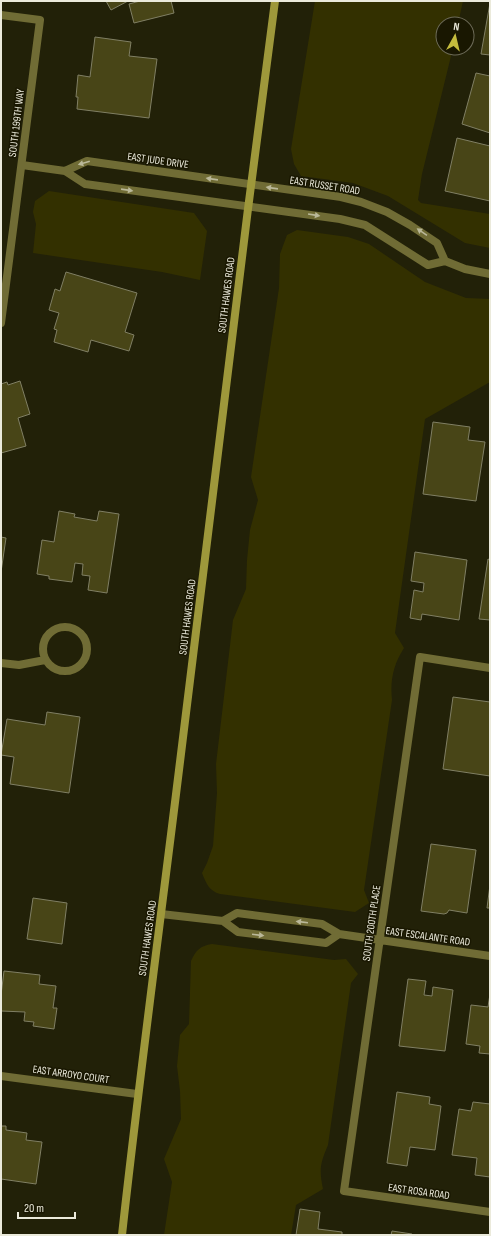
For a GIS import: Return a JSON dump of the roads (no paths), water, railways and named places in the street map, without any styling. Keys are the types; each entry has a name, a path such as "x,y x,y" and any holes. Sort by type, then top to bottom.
{"main road":[{"name":"SOUTH HAWES ROAD","path":"122,1235 137,1094 161,914 248,207 275,1"}],"street":[{"name":"SOUTH 199TH WAY","path":"1,15 40,20 1,323"},
{"name":"EAST JUDE DRIVE","path":"65,171 87,161 251,185"},
{"path":"22,165 65,171 85,184 340,219 365,225 428,265 446,261 465,269 490,274"},
{"name":"EAST RUSSET ROAD","path":"251,185 340,197 361,202 387,212 437,243 446,261"},
{"path":"58,628 73,628 84,638 87,646 87,653 81,665 75,669 69,672 55,670 49,666 45,660 43,645 51,632 58,628"},
{"name":"SOUTH 200TH PLACE","path":"344,1191 420,657 490,668"},
{"path":"1,663 19,666 45,660"},
{"name":"EAST ESCALANTE ROAD","path":"223,921 237,913 322,924 338,934 490,956"},
{"name":"EAST ESCALANTE ROAD","path":"161,914 223,921 238,932 326,943 338,934"},
{"name":"EAST ARROYO COURT","path":"1,1076 137,1094"},
{"name":"EAST ROSA ROAD","path":"344,1191 490,1212"}]}
